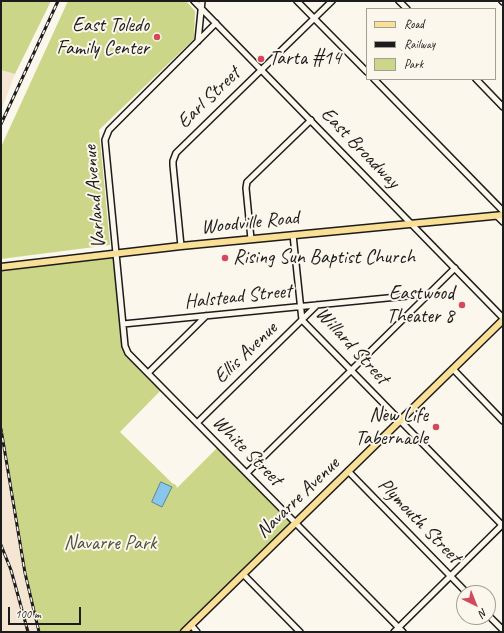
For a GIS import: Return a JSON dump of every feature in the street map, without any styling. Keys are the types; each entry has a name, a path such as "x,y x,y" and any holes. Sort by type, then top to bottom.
{"main road":[{"name":"Woodville Road","path":"1,267 181,246 500,216"},
{"name":"Navarre Avenue","path":"184,632 503,319"}],"street":[{"name":"East Broadway","path":"194,1 503,319"},
{"path":"198,41 202,1"},
{"path":"297,1 366,71"},
{"name":"Earl Street","path":"181,246 173,165 176,153 332,1"},
{"name":"Varland Avenue","path":"124,340 105,140 106,135 109,130 216,23"},
{"path":"375,80 503,211"},
{"path":"477,80 503,107"},
{"path":"251,239 246,188 247,182 310,120"},
{"path":"500,216 503,222"},
{"name":"Willard Street","path":"293,235 302,320 503,525"},
{"path":"247,473 455,268"},
{"name":"Halstead Street","path":"123,324 428,294"},
{"name":"Ellis Avenue","path":"197,423 317,305"},
{"path":"148,373 206,316"},
{"name":"White Street","path":"124,340 127,351 148,373 403,632"},
{"path":"453,369 503,421"},
{"name":"Plymouth Street","path":"348,471 459,585"},
{"path":"394,632 503,525"},
{"path":"243,574 300,632"},
{"path":"191,625 197,632"}],"shaded area":[{"path":"1,70 15,74 1,111"},
{"path":"1,429 17,523 39,632 1,632"}],"green space":[{"path":"1,1 51,1 15,74 1,70"},
{"path":"68,1 186,1 195,11 194,39 99,130 110,245 1,259 1,147"},
{"name":"Navarre Park","path":"116,254 125,346 163,388 120,432 172,483 176,485 177,488 220,445 296,522 184,632 39,632 25,573 1,429 1,267"}],"water":[{"path":"161,482 172,487 162,507 152,502"}],"railway":[{"path":"1,124 58,1"},
{"path":"1,429 25,573 39,632"},
{"path":"1,545 11,570 28,632"}],"place":[{"name":"East Toledo Family Center","path":"157,37"},
{"name":"Tarta #14","path":"261,59"},
{"name":"Rising Sun Baptist Church","path":"225,258"},
{"name":"Eastwood Theater 8","path":"462,305"},
{"name":"New Life Tabernacle","path":"436,427"}]}
